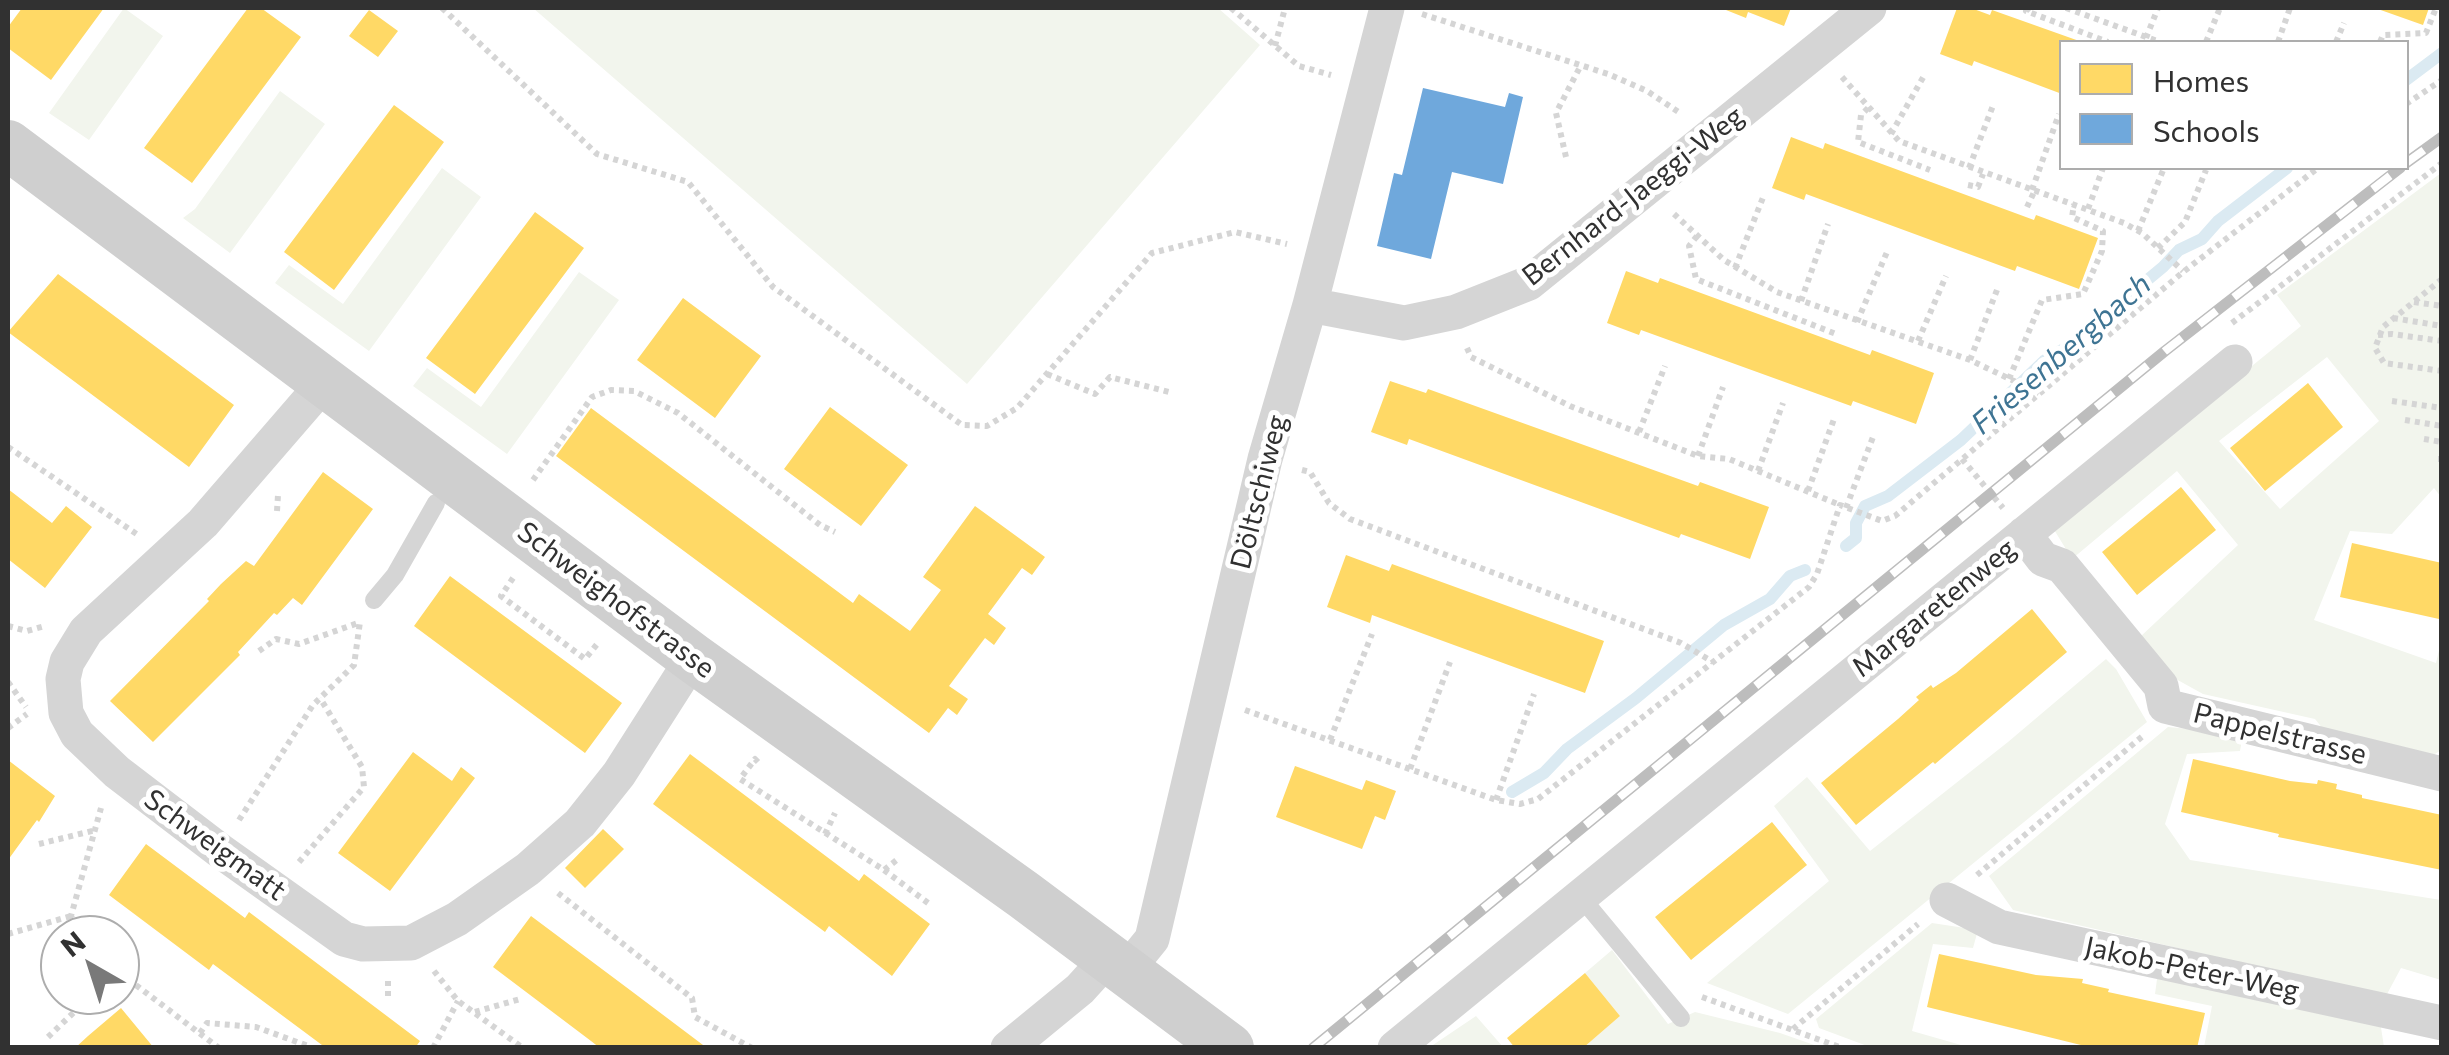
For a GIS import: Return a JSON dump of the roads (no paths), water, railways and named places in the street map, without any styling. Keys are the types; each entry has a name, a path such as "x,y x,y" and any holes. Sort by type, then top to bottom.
{"main road":[{"name":"Schweighofstrasse","path":"8,145 693,658 1230,1048"}],"street":[{"name":"Döltschiweg","path":"1020,1044 1080,989 1152,940 1266,459 1366,84 1396,8"},
{"name":"Bernhard-Jaeggi-Weg","path":"1310,305 1404,323 1456,312 1528,283 1869,8"},
{"name":"Margaretenweg","path":"1395,1048 2234,362"},
{"name":"Schweigmatt","path":"325,382 203,522 86,631 67,662 63,679 66,713 77,734 117,772 219,850 344,938 363,944 411,943 456,919 528,869 580,824 619,774 693,658"},
{"name":"Pappelstrasse","path":"2024,534 2044,559 2062,566 2161,686 2165,706 2442,774"},
{"name":"Jakob-Peter-Weg","path":"1948,900 1999,927 2442,1022"}],"lane":[{"path":"374,600 395,575 436,503"},
{"path":"1580,896 1681,1018"}],"waterway":[{"name":"Friesenbergbach","path":"2409,78 2442,53"},
{"name":"Friesenbergbach","path":"1846,546 1856,538 1856,523 1865,506 1888,496 1961,440 2044,361 2064,349 2179,250 2202,239 2218,221 2284,170"},
{"name":"Friesenbergbach","path":"1512,792 1544,773 1567,749 1724,625 1770,599 1790,576 1805,570"}],"railway":[{"path":"2409,161 2442,137"},
{"path":"1313,1048 2165,351 2397,170"}]}
